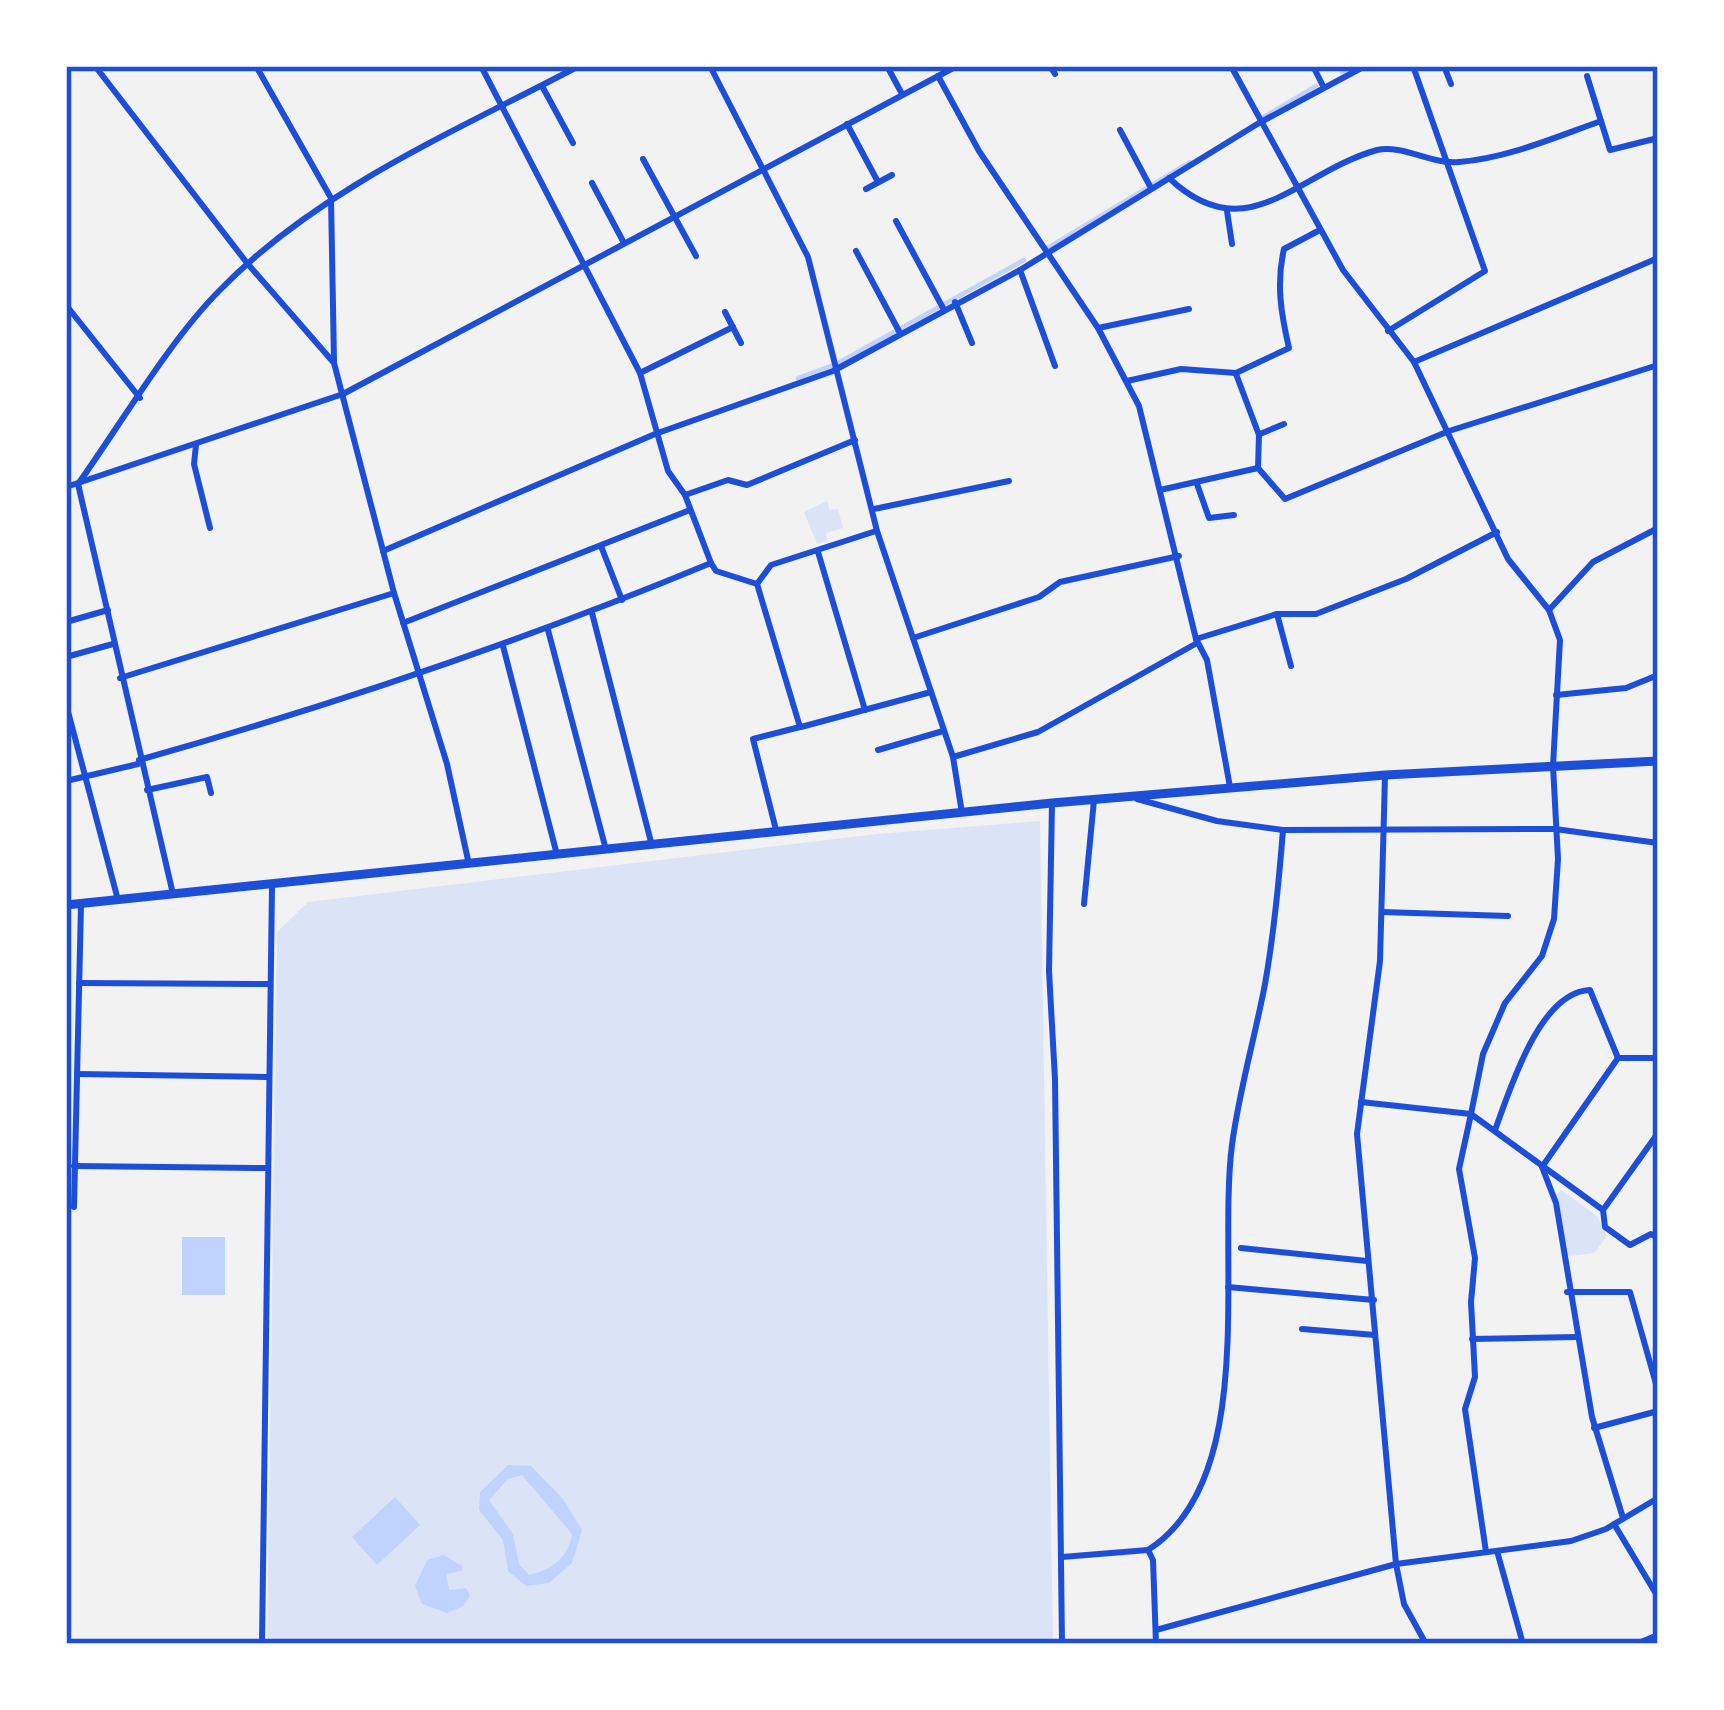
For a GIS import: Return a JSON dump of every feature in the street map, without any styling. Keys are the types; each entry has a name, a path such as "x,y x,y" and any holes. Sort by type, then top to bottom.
{"main road":[{"path":"66,904 556,850 1052,803 1385,775 1658,760"}],"street":[{"path":"95,66 202,198 247,263 334,363"},
{"path":"256,66 331,198 334,363 394,593 447,764 469,860"},
{"path":"481,66 640,373 668,471 686,495 710,563 716,571 757,584"},
{"path":"173,894 78,484 216,293 247,263 331,198 579,66"},
{"path":"710,66 808,257 877,531 952,757 962,813"},
{"path":"887,66 903,95"},
{"path":"66,487 343,394 957,66"},
{"path":"1231,66 1319,230 1414,362 1508,559 1549,610 1560,640 1552,766 1557,890 1547,946 1497,1021 1483,1054 1459,1169 1475,1258 1474,1377 1465,1409 1466,1435 1486,1552"},
{"path":"1312,66 1323,86"},
{"path":"383,550 655,434 833,370 942,306 1046,255 1150,185 1365,66"},
{"path":"1388,332 1485,271 1413,66"},
{"path":"1444,66 1451,85"},
{"path":"938,76 1046,255 1098,328 1139,406 1197,641 1207,660 1230,788"},
{"path":"1587,76 1610,150 1658,138"},
{"path":"542,86 573,143"},
{"path":"1169,178 1198,204 1247,210 1381,148 1443,162 1528,147 1601,121"},
{"path":"848,124 878,182"},
{"path":"1120,130 1150,185"},
{"path":"643,159 696,256"},
{"path":"866,189 892,175"},
{"path":"592,183 624,243"},
{"path":"1226,211 1232,244"},
{"path":"896,221 942,306"},
{"path":"1127,381 1181,368 1236,373 1289,348 1278,292 1284,249 1319,230"},
{"path":"856,251 898,330"},
{"path":"1414,362 1658,258"},
{"path":"1019,270 1055,366"},
{"path":"956,302 973,343"},
{"path":"66,305 140,398"},
{"path":"1098,328 1189,309"},
{"path":"725,312 741,344"},
{"path":"640,373 733,327"},
{"path":"1048,350 1064,345"},
{"path":"1236,373 1259,435 1258,468 1285,499 1449,430 1658,365"},
{"path":"1259,435 1285,424"},
{"path":"686,495 728,480 747,485 855,440"},
{"path":"196,445 194,464 210,527"},
{"path":"1160,490 1258,468"},
{"path":"874,509 1009,481"},
{"path":"1197,484 1209,518 1234,515"},
{"path":"403,623 691,510"},
{"path":"207,516 221,512"},
{"path":"1549,610 1593,562 1658,528"},
{"path":"757,584 771,565 877,531"},
{"path":"952,757 1038,732 1197,641 1277,614 1316,614 1338,607 1497,532"},
{"path":"601,545 622,600"},
{"path":"818,551 865,710"},
{"path":"913,638 1039,597 1060,582 1179,556"},
{"path":"66,781 418,675 548,630 710,563"},
{"path":"757,584 800,727"},
{"path":"120,679 394,593"},
{"path":"66,622 108,610"},
{"path":"592,613 651,842"},
{"path":"1277,614 1291,666"},
{"path":"548,630 605,846"},
{"path":"66,657 113,644"},
{"path":"503,646 556,850"},
{"path":"1556,694 1625,688 1658,675"},
{"path":"776,830 752,739 931,692"},
{"path":"66,704 118,900"},
{"path":"878,750 944,731"},
{"path":"1385,775 1382,912 1357,1134 1396,1564 1404,1604 1422,1643"},
{"path":"147,790 207,777 211,794"},
{"path":"1127,797 1217,821 1283,830 1556,829 1658,843"},
{"path":"1084,904 1094,800"},
{"path":"1052,803 1048,971 1055,1079 1062,1644"},
{"path":"1060,1558 1148,1550 1180,1524 1203,1484 1220,1412 1232,1147 1266,980 1283,830"},
{"path":"262,1644 272,881"},
{"path":"74,1207 81,902"},
{"path":"1382,912 1508,916"},
{"path":"79,983 270,984"},
{"path":"1495,1130 1523,1055 1562,1000 1590,990 1618,1058"},
{"path":"1618,1058 1658,1058"},
{"path":"1543,1167 1618,1058"},
{"path":"77,1074 267,1077"},
{"path":"1361,1102 1471,1114 1603,1210 1606,1227 1630,1245 1651,1234 1658,1238"},
{"path":"1603,1210 1658,1133"},
{"path":"74,1166 265,1168"},
{"path":"1543,1167 1554,1193 1567,1292 1594,1428 1623,1518"},
{"path":"1241,1248 1367,1261"},
{"path":"1227,1287 1374,1300"},
{"path":"1567,1292 1630,1292 1658,1391"},
{"path":"1302,1330 1375,1335"},
{"path":"1472,1339 1576,1336"},
{"path":"1594,1428 1658,1412"},
{"path":"1156,1630 1396,1564 1571,1541 1614,1524 1658,1498"},
{"path":"1614,1524 1658,1597"},
{"path":"1148,1550 1156,1644"},
{"path":"1497,1551 1523,1644"},
{"path":"1636,1644 1658,1635"}],"shaded area":[{"path":"827,501 830,510 838,509 843,528 826,533 827,541 817,544 804,512"},
{"path":"1040,821 1053,1644 267,1644 277,932 308,902 877,834"},
{"path":"1561,1190 1597,1216 1607,1236 1594,1253 1564,1257 1556,1195"}],"water":[{"path":"182,1237 225,1237 225,1295 182,1295"},
{"path":"508,1465 531,1466 563,1499 582,1530 572,1563 549,1583 526,1586 508,1571 503,1540 479,1510 480,1492","holes":["522,1475 572,1534 558,1561 529,1575 519,1564 513,1534 489,1500 508,1479"]},
{"path":"395,1497 420,1525 377,1565 352,1537"},
{"path":"444,1555 462,1566 462,1571 446,1574 449,1590 466,1588 470,1596 463,1606 447,1613 422,1604 415,1586 427,1560"}],"waterway":[{"path":"1342,72 1353,66"},
{"path":"1262,118 1316,86"},
{"path":"1046,249 1190,162"},
{"path":"798,378 836,364 1024,260"}]}
